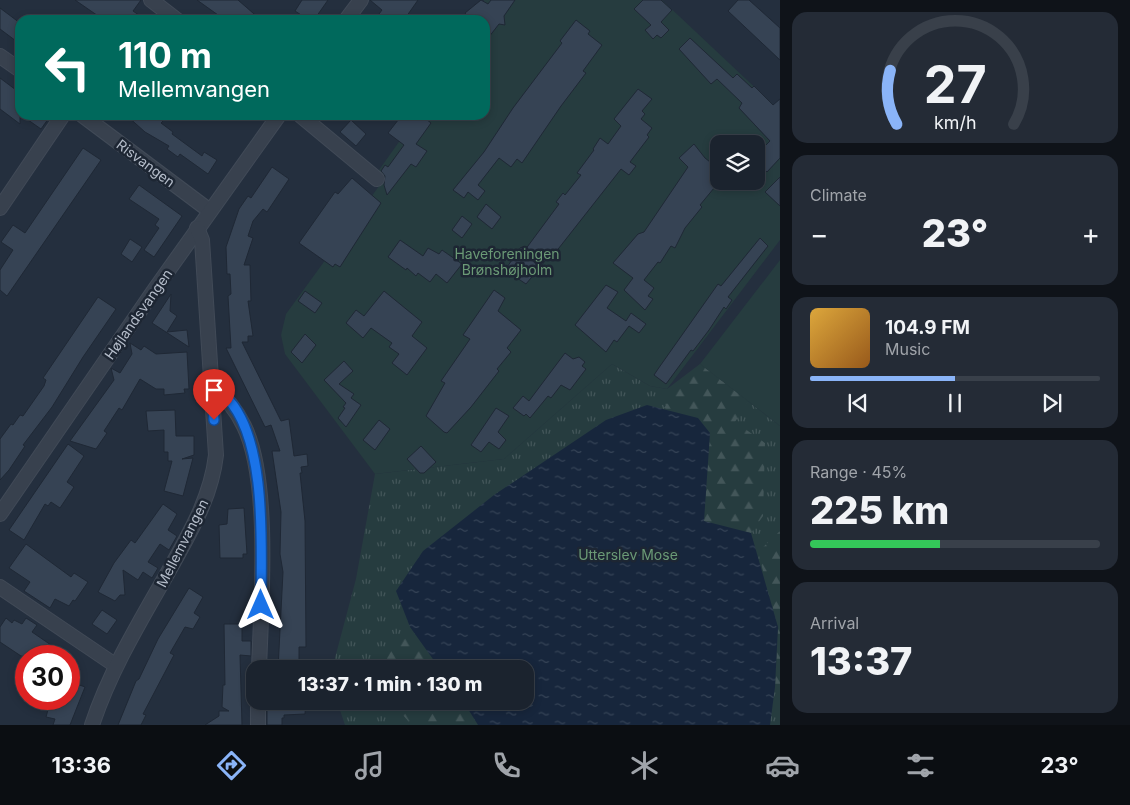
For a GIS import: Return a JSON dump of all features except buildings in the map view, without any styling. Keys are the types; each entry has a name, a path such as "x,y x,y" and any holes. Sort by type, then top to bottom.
{"street":[{"path":"151,0 170,15"},
{"path":"350,15 361,0"},
{"path":"0,56 15,66"},
{"path":"0,208 60,120"},
{"name":"Risvangen","path":"89,120 210,211"},
{"name":"Højlandsvangen","path":"0,514 197,228 274,120"},
{"path":"306,120 377,179"},
{"name":"Mellemvangen","path":"92,725 116,665 194,526 208,493 216,455 202,240 197,228"},
{"path":"211,385 228,398 245,427 256,468 261,515 259,660"},
{"path":"0,586 116,665"},
{"path":"258,710 258,725"}],"green space":[{"name":"Haveforeningen Brønshøjholm","path":"484,0 662,0 780,111 780,240 667,389 650,386 612,364 504,459 375,474 285,354 281,335 286,314 382,182 379,170 414,120 490,120 490,15 479,15"},
{"path":"780,260 780,426 700,364"},
{"name":"Utterslev Mose","path":"612,364 650,386 667,389 700,364 780,426 780,725 345,725 340,710 534,710 534,660 335,660 356,579 375,474 504,459"},
{"path":"700,364 748,401 735,422 765,443 763,516 751,533 704,521 710,433 698,418 664,408"},
{"path":"780,531 780,684 775,687 778,627 758,552"},
{"path":"410,627 434,660 381,660 381,657"},
{"path":"398,710 469,710 478,725 412,725"}],"water":[{"name":"Utterslev Mose","path":"647,405 698,418 710,433 704,521 751,533 778,627 775,687 770,725 478,725 469,710 534,710 534,660 434,660 410,627 396,591 423,551 494,495 606,420"}],"route":[{"path":"214,420 211,385 228,398 245,427 253,451 261,515 261,605"}]}
